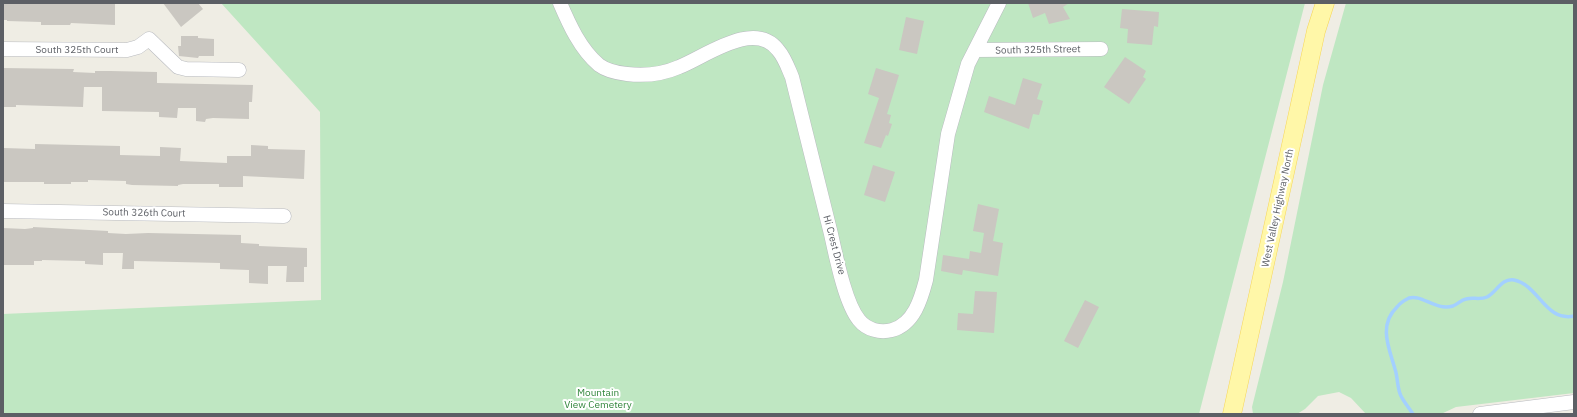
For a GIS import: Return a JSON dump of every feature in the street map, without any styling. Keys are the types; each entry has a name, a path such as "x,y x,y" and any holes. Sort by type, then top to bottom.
{"main road":[{"name":"West Valley Highway North","path":"1232,414 1316,31 1325,3"}],"street":[{"name":"Hi Crest Drive","path":"560,3 575,34 584,48 599,65 620,73 637,75 664,72 715,49 751,37 764,39 778,49 786,62 792,77 836,256 850,304 863,325 880,332 892,330 902,325 914,312 921,299 926,280 948,134 962,82 975,50 999,3"},
{"name":"South 325th Court","path":"3,49 127,50 138,47 148,39 178,67 186,70 239,70"},
{"name":"South 325th Street","path":"975,50 1101,49"},
{"name":"South 326th Court","path":"3,210 284,216"},
{"path":"1480,414 1574,402"}],"green space":[{"name":"Mountain View Cemetery","path":"221,3 1305,3 1199,414 3,414 3,314 321,300 320,112"},
{"path":"1346,3 1574,3 1574,393 1456,407 1441,414 1366,414 1351,398 1339,392 1318,396 1305,409 1297,414 1253,414 1252,407 1283,282 1323,85"}],"building":[{"path":"3,3 115,3 115,25 71,23 70,25 41,25 41,22 7,21 3,20"},
{"path":"163,3 198,3 203,9 181,27"},
{"path":"1028,3 1069,3 1063,7 1070,19 1049,24 1045,13 1033,18"},
{"path":"1122,9 1159,12 1158,27 1154,26 1152,45 1127,43 1128,29 1120,28"},
{"path":"906,17 924,21 917,54 899,50"},
{"path":"181,36 198,36 198,38 214,39 214,56 199,56 198,58 179,56 178,46 181,46"},
{"path":"1125,57 1146,71 1143,77 1146,79 1129,104 1104,87"},
{"path":"3,68 74,69 73,72 95,73 95,71 157,72 157,83 253,85 252,102 249,102 249,119 213,118 206,119 205,122 196,121 196,108 178,108 177,118 159,117 159,112 102,111 102,87 84,87 83,107 16,105 16,107 3,107"},
{"path":"876,68 899,75 887,114 891,115 889,123 892,124 888,136 886,135 881,148 864,143 879,98 868,94"},
{"path":"1023,78 1042,84 1037,99 1043,101 1039,115 1033,114 1029,129 984,112 989,96 1015,105"},
{"path":"35,144 120,146 120,155 160,156 160,147 181,148 180,161 227,163 227,156 251,156 251,145 268,146 268,149 305,150 304,179 243,176 243,187 219,187 219,184 183,184 178,186 132,185 126,184 126,181 88,180 88,182 71,182 71,184 44,184 44,182 3,182 4,148 35,149"},
{"path":"873,165 895,172 885,202 864,195"},
{"path":"978,204 999,209 993,241 1003,243 998,276 963,270 962,275 941,271 943,255 969,259 970,251 981,253 984,233 973,231"},
{"path":"33,227 108,231 108,233 126,234 241,235 241,243 259,244 259,246 307,248 307,267 304,267 304,282 286,282 287,266 268,266 268,284 249,283 249,270 220,269 220,263 134,261 134,269 122,269 123,253 103,253 103,265 85,264 85,261 42,260 34,261 34,265 3,265 3,228 25,229"},
{"path":"975,291 997,292 994,333 957,330 958,313 973,314"},
{"path":"1085,300 1099,307 1078,348 1064,341"}],"waterway":[{"path":"1413,414 1400,393 1396,372 1388,345 1386,329 1391,314 1404,301 1414,297 1435,305 1446,307 1453,306 1466,299 1487,297 1502,283 1514,280 1523,283 1556,314 1574,316"}]}
